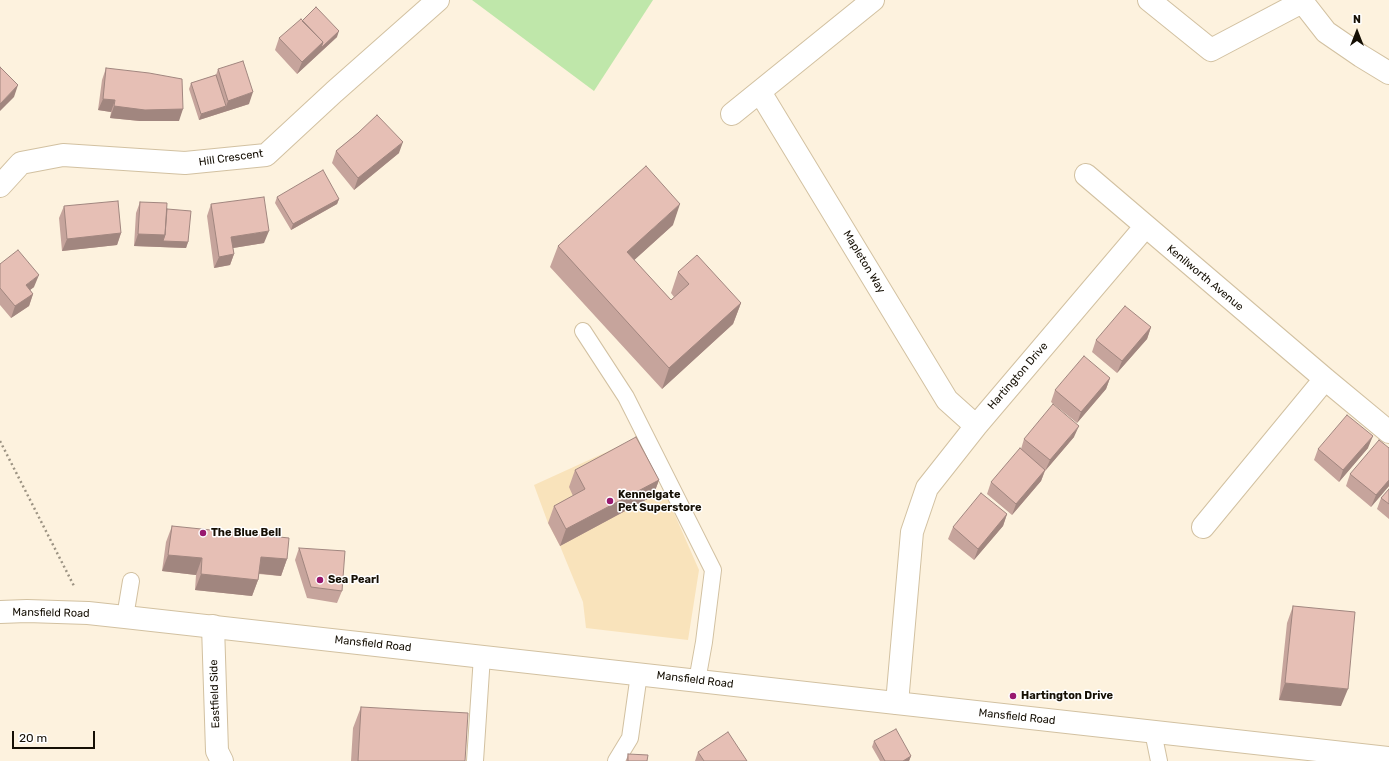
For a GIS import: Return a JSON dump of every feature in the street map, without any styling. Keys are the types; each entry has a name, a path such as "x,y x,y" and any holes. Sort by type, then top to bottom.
{"street":[{"name":"Hill Crescent","path":"0,186 21,164 63,155 186,164 266,155 334,92 438,0"},
{"path":"732,114 873,0"},
{"path":"1149,0 1211,50 1301,1 1326,32 1361,56 1389,72"},
{"name":"Mapleton Way","path":"760,92 948,400 976,426"},
{"name":"Kenilworth Avenue","path":"1086,175 1145,227 1389,432"},
{"name":"Hartington Drive","path":"897,703 912,532 927,488 976,426 1145,227"},
{"path":"1203,527 1325,379"},
{"name":"Mansfield Road","path":"0,612 27,611 88,613 213,626 1389,758"},
{"name":"Eastfield Side","path":"213,626 217,751 222,761"}],"lane":[{"path":"583,331 626,397 713,570 704,642 697,681"},
{"path":"125,617 131,581"},
{"path":"475,761 482,656"},
{"path":"616,761 630,738 639,674"},
{"path":"1153,732 1159,761"}],"path":[{"path":"0,441 88,613"}],"shaded area":[{"path":"624,444 653,496 664,490 699,570 688,640 586,628 583,602 560,546 548,523 534,485"}],"green space":[{"path":"472,0 653,0 594,91"}],"building":[{"path":"316,7 339,31 321,48 323,42 302,21"},
{"path":"301,19 323,42 302,62 279,38"},
{"path":"243,61 253,92 228,101 218,69"},
{"path":"0,67 18,85 0,104"},
{"path":"106,68 149,73 182,79 183,109 145,110 114,106 115,100 103,99"},
{"path":"216,75 226,106 201,114 191,83"},
{"path":"377,115 403,142 358,178 336,151"},
{"path":"646,166 680,204 627,252 671,300 689,284 678,272 697,255 741,303 669,368 558,246"},
{"path":"323,170 339,199 293,224 277,197"},
{"path":"264,197 269,231 231,237 234,254 219,257 211,204"},
{"path":"118,201 121,233 67,239 64,206"},
{"path":"140,202 167,203 165,235 138,234"},
{"path":"167,209 191,211 188,242 163,241 165,235"},
{"path":"18,250 39,275 26,285 33,294 15,306 0,288 0,264"},
{"path":"1125,306 1151,327 1122,361 1096,340"},
{"path":"1084,356 1110,378 1081,412 1055,390"},
{"path":"1053,404 1079,426 1050,460 1024,439"},
{"path":"1347,415 1373,436 1343,470 1318,449"},
{"name":"Kennelgate Pet Superstore","path":"636,437 659,480 566,529 554,506 585,489 575,470"},
{"path":"1379,440 1389,448 1389,480 1376,495 1350,474"},
{"path":"1020,448 1045,470 1016,504 991,482"},
{"path":"1389,489 1389,504 1381,498"},
{"path":"981,493 1007,514 978,549 953,527"},
{"path":"172,526 289,538 287,559 261,557 258,580 201,574 202,558 168,555"},
{"path":"299,548 345,551 342,591 311,587"},
{"path":"1293,606 1355,612 1348,689 1285,683"},
{"path":"361,707 468,713 465,761 358,761"},
{"path":"896,729 911,756 903,761 885,761 874,741"},
{"path":"728,732 747,761 704,761 698,752"},
{"path":"628,754 648,755 647,761 628,761"}],"place":[{"name":"Kennelgate Pet Superstore","path":"610,501"},
{"name":"The Blue Bell","path":"203,533"},
{"name":"Sea Pearl","path":"320,580"},
{"name":"Hartington Drive","path":"1013,696"}]}
